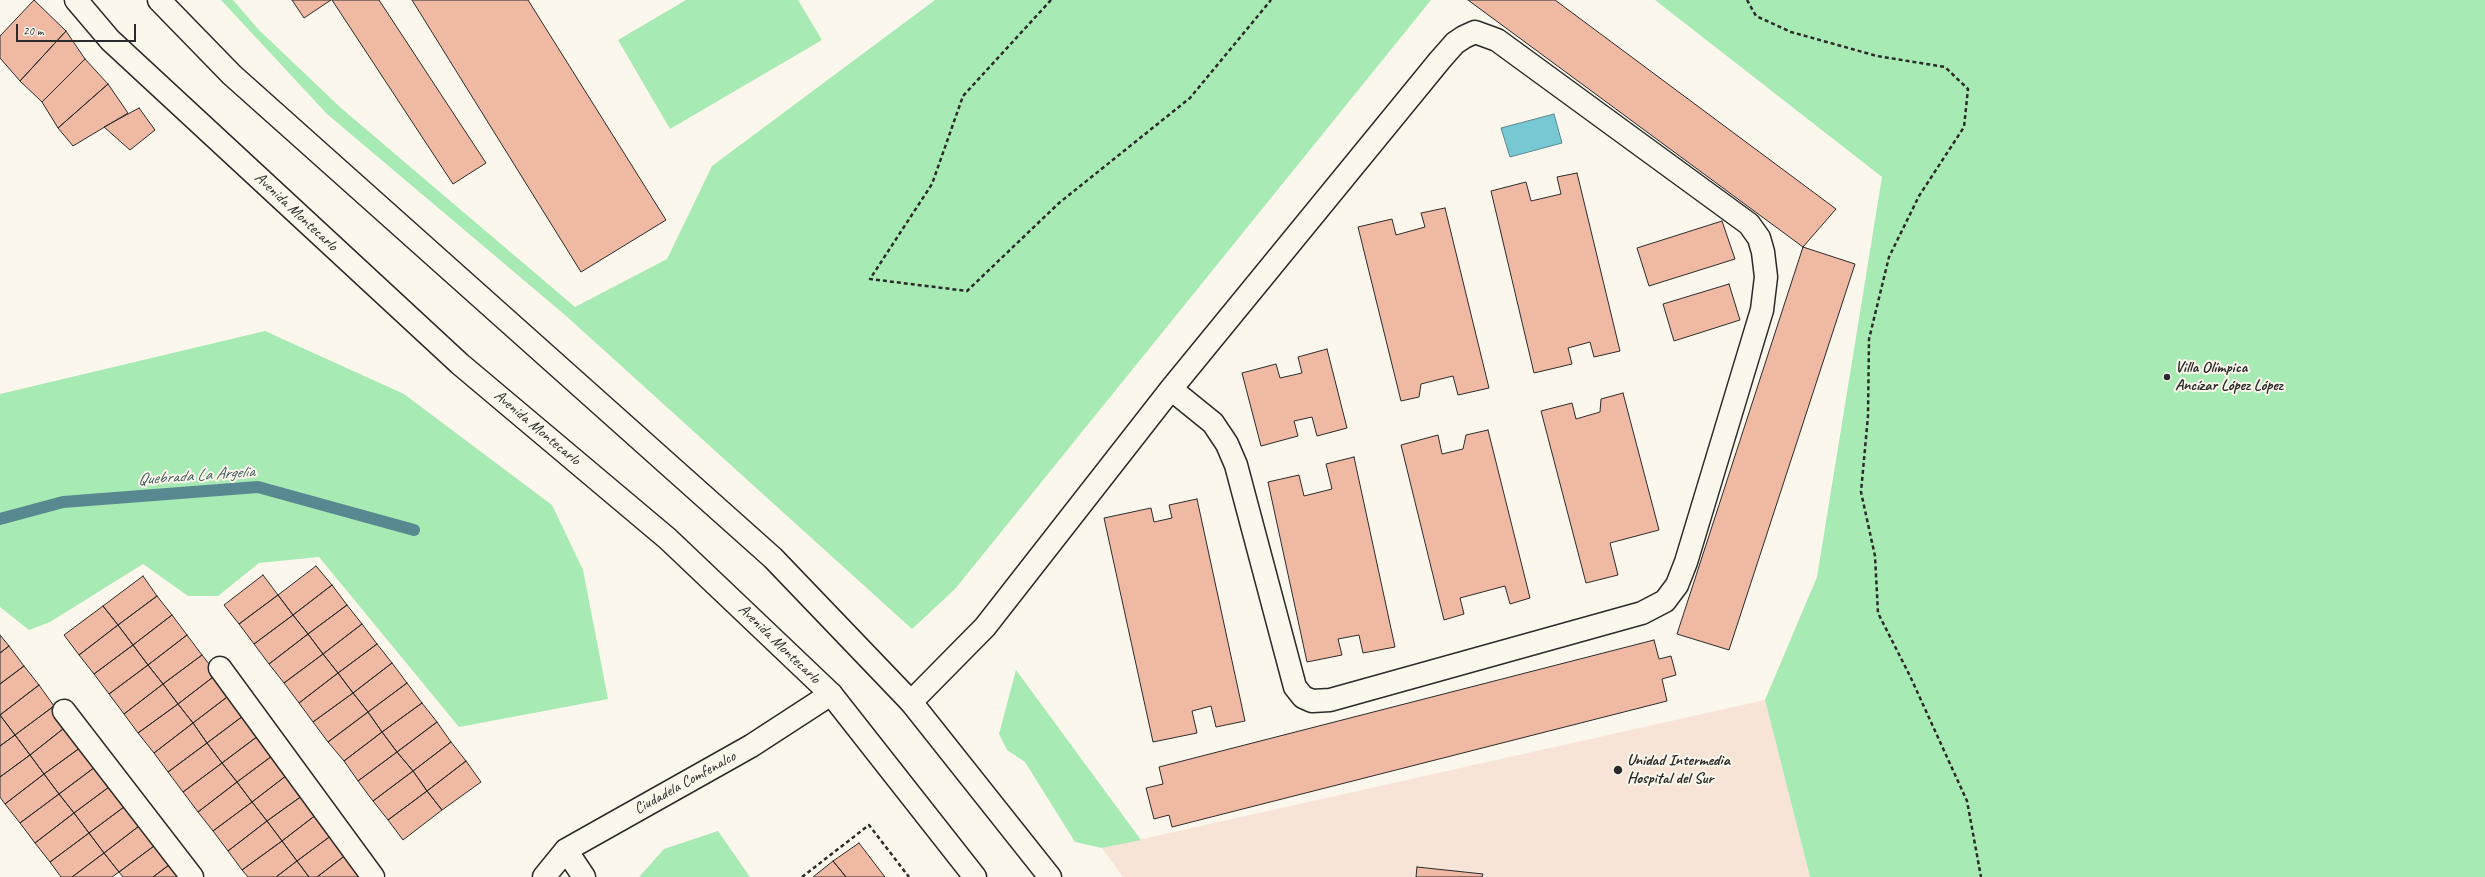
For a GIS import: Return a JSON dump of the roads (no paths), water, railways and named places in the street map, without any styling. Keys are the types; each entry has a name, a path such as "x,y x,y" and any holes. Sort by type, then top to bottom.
{"main road":[{"name":"Avenida Montecarlo","path":"76,0 110,40 460,364 668,539 831,694 975,877"},
{"path":"159,0 232,75 773,558 911,702 1050,877"},
{"path":"911,702 985,627 1171,389 1455,43 1475,32 1497,40 1749,224 1759,238 1763,252 1766,277 1762,310 1686,562 1677,585 1665,601 1642,613 1330,700 1312,701 1303,697 1295,688 1236,465 1227,444 1213,422 1171,389"},
{"path":"220,668 374,877"},
{"name":"Ciudadela Comfenalco","path":"544,877 566,850 751,746 831,694"},
{"path":"64,711 192,877"},
{"path":"566,850 584,877"}],"water":[{"path":"1554,114 1562,143 1510,157 1501,128"}],"waterway":[{"name":"Quebrada La Argelia","path":"0,519 63,502 258,487 414,530"}],"place":[{"name":"Villa Olímpica Ancízar López López","path":"2167,377"},
{"name":"Unidad Intermedia Hospital del Sur","path":"1618,770"}]}
